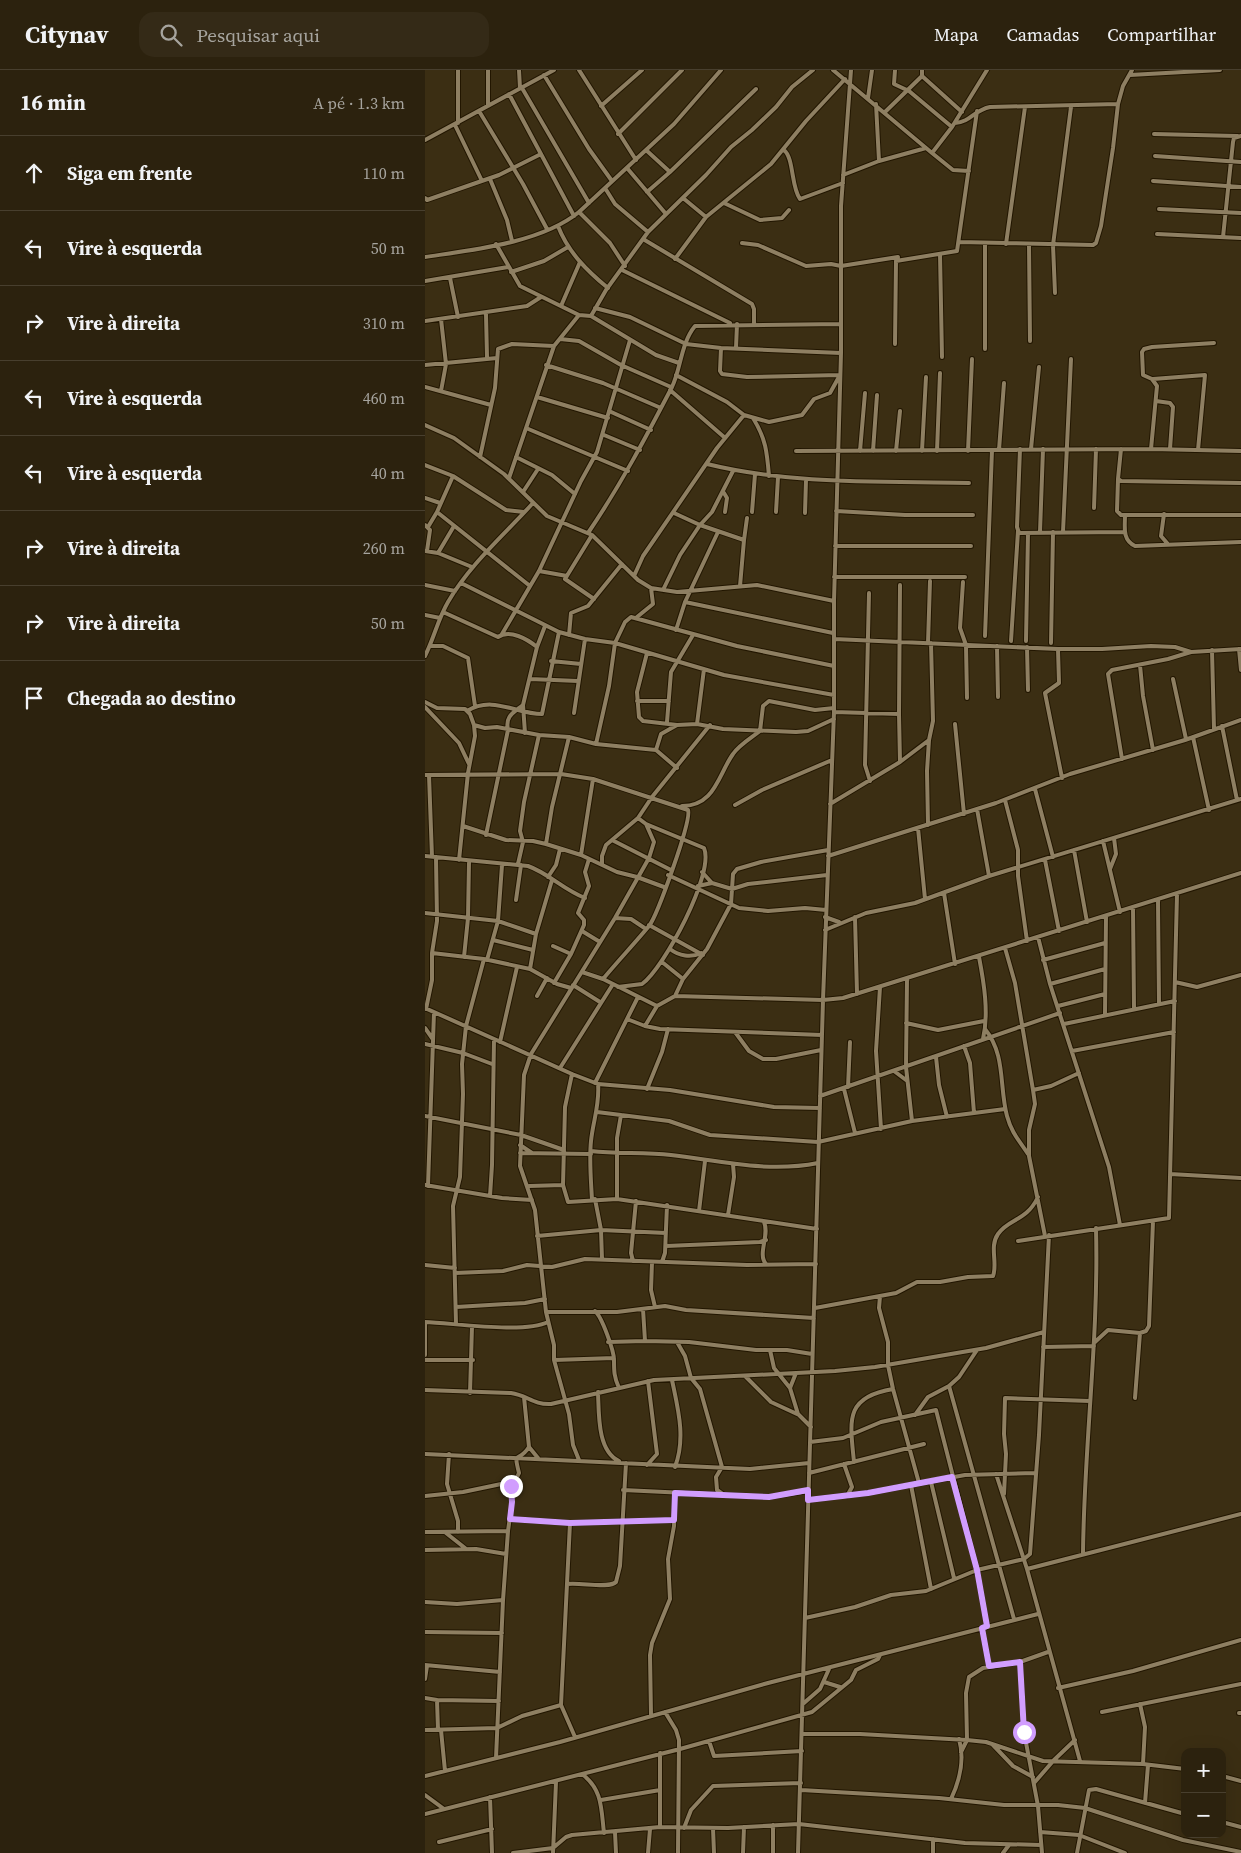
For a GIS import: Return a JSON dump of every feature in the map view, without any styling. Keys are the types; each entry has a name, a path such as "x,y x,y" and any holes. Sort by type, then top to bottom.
{"street":[{"path":"457,70 456,124 482,181"},
{"path":"488,70 488,106"},
{"path":"519,70 521,88 589,203"},
{"path":"425,140 554,70"},
{"path":"579,70 635,160"},
{"path":"601,106 642,70"},
{"path":"618,134 682,70"},
{"path":"425,257 512,241 558,226 574,216 674,124 721,70"},
{"path":"591,316 608,288 648,232 683,198 731,146 753,130 776,107 792,87 813,70"},
{"path":"833,70 953,170 969,171"},
{"path":"798,1853 805,1675 811,1371 815,1308 825,917 834,710 833,633 841,352 843,175 851,70"},
{"path":"868,98 872,70"},
{"path":"895,70 893,84 907,90 952,128"},
{"path":"885,112 922,76 922,70"},
{"path":"932,153 952,128 987,70"},
{"path":"959,242 1093,245 1098,240 1118,104 1123,86 1132,70"},
{"path":"1129,75 1220,70"},
{"path":"544,75 589,149 612,181"},
{"path":"922,76 962,112"},
{"path":"675,259 706,217 771,164 806,121 845,79"},
{"path":"647,192 756,88"},
{"path":"509,94 574,216"},
{"path":"876,104 879,161"},
{"path":"955,123 967,119 977,111 990,107 1071,107 1118,104"},
{"path":"1006,244 1025,107"},
{"path":"1055,293 1053,245 1071,107"},
{"path":"479,110 547,229"},
{"path":"895,344 896,261 957,251 977,111"},
{"path":"1153,134 1239,136"},
{"path":"1223,237 1233,142 1239,136"},
{"path":"843,175 879,161 926,148"},
{"path":"646,150 669,172"},
{"path":"783,150 789,157 791,174 800,199 843,183"},
{"path":"426,200 513,169 541,154"},
{"path":"1155,156 1241,162"},
{"path":"627,168 666,214"},
{"path":"490,178 507,220 512,241"},
{"path":"1153,181 1241,188"},
{"path":"605,188 615,204 648,232"},
{"path":"683,198 706,217"},
{"path":"724,203 760,220 782,218 789,210"},
{"path":"1159,209 1225,211 1241,214"},
{"path":"579,212 610,243 624,268 731,324"},
{"path":"558,226 568,247 580,262 608,288"},
{"path":"1157,234 1241,238"},
{"path":"643,239 752,304 754,324"},
{"path":"743,243 758,245 806,266 831,264 841,266 898,257"},
{"path":"985,243 985,349"},
{"path":"496,244 520,286 579,314 591,316 656,354 679,363"},
{"path":"1029,244 1030,341"},
{"path":"511,272 544,261 568,247"},
{"path":"940,254 942,357"},
{"path":"561,306 580,262"},
{"path":"425,281 508,267"},
{"path":"451,278 458,317"},
{"path":"425,321 486,314 527,306 541,297"},
{"path":"595,308 629,317 686,344 721,348 841,352"},
{"path":"486,314 487,358"},
{"path":"509,478 554,346 579,314"},
{"path":"441,320 446,364 441,391"},
{"path":"594,599 566,581 567,576 651,430 676,375 686,344 695,326 731,324 841,324"},
{"path":"736,348 737,324"},
{"path":"560,339 579,341 621,365 670,389 724,438"},
{"path":"443,612 498,637 502,634 539,571 575,494 595,457 604,435 621,365 630,340"},
{"path":"1198,450 1205,375 1152,379 1143,375 1142,352 1145,349 1214,343"},
{"path":"480,457 491,405 498,349 512,344 554,346"},
{"path":"721,348 720,371 722,374 747,377 840,375"},
{"path":"425,365 497,358"},
{"path":"967,451 972,359"},
{"path":"1063,532 1071,359"},
{"path":"546,365 615,388 661,408"},
{"path":"1031,449 1039,367"},
{"path":"937,451 941,373"},
{"path":"676,375 731,404 744,415 772,422 802,415 814,399 830,393 840,375"},
{"path":"922,451 926,376"},
{"path":"1151,449 1157,386 1152,379"},
{"path":"999,450 1004,382"},
{"path":"425,387 491,405"},
{"path":"860,451 865,393"},
{"path":"873,451 877,395"},
{"path":"537,397 608,418"},
{"path":"1156,401 1170,403 1173,407 1170,449"},
{"path":"896,451 899,411"},
{"path":"609,412 651,430"},
{"path":"634,576 643,556 724,438 744,415"},
{"path":"753,418 760,427 766,443 769,476"},
{"path":"425,425 448,434 509,478 547,516 590,534 634,576 651,588 691,591 740,586 769,587 834,601"},
{"path":"526,428 628,470"},
{"path":"604,435 640,450"},
{"path":"1011,641 1020,449"},
{"path":"796,451 967,451 1020,449 1241,451"},
{"path":"1040,532 1043,449"},
{"path":"1094,508 1096,449"},
{"path":"1121,449 1118,479 1118,514 1241,515"},
{"path":"985,636 992,450"},
{"path":"515,457 552,475 575,494"},
{"path":"707,464 733,471 806,480 969,483"},
{"path":"425,465 453,476 506,510 524,512"},
{"path":"523,492 538,468"},
{"path":"663,590 680,555 724,493 733,471"},
{"path":"752,512 755,474"},
{"path":"453,476 437,512 427,526 431,530 426,551 438,553 472,566"},
{"path":"776,512 778,477"},
{"path":"1118,479 1125,482 1241,483"},
{"path":"805,514 806,480"},
{"path":"724,493 727,498 725,512"},
{"path":"425,498 440,503"},
{"path":"425,656 443,612 472,566 533,502"},
{"path":"836,511 905,515 973,515"},
{"path":"437,512 531,586"},
{"path":"674,513 718,532 744,540"},
{"path":"1164,514 1161,536 1167,543"},
{"path":"1125,515 1125,532 1128,542 1135,546 1167,543 1241,542"},
{"path":"740,586 747,518"},
{"path":"438,553 453,526"},
{"path":"1017,531 1125,532"},
{"path":"676,630 685,602 718,532"},
{"path":"1026,641 1028,532"},
{"path":"1051,643 1053,532"},
{"path":"835,546 971,546"},
{"path":"569,635 571,612 588,606 622,564"},
{"path":"539,571 567,576"},
{"path":"834,577 965,577"},
{"path":"928,825 929,740 932,726 930,581"},
{"path":"963,582 960,628 966,645 967,698"},
{"path":"461,583 559,632 615,644 704,670 834,695"},
{"path":"425,585 455,591"},
{"path":"900,585 900,762"},
{"path":"637,617 653,604 651,588"},
{"path":"869,593 865,765 870,781"},
{"path":"685,602 833,633"},
{"path":"425,615 440,618"},
{"path":"596,744 609,686 615,644 625,622 631,617 637,617 693,635 834,666"},
{"path":"525,733 523,707 537,647 545,626"},
{"path":"485,835 500,773 508,730 507,720 510,715 523,707 542,714 551,661 559,632"},
{"path":"502,634 525,639 537,647"},
{"path":"667,722 671,672 693,635"},
{"path":"575,713 585,639"},
{"path":"833,639 1058,649 1166,646 1191,652"},
{"path":"428,648 443,646 467,656 477,705"},
{"path":"997,646 998,697"},
{"path":"1027,647 1028,690"},
{"path":"1058,649 1059,683 1045,693 1062,778"},
{"path":"1122,758 1107,674 1112,670 1191,652 1240,649 1241,670"},
{"path":"1211,650 1214,729"},
{"path":"647,653 639,684 637,701 640,719 677,725 710,725 723,729 803,732 833,719"},
{"path":"551,661 581,664"},
{"path":"1140,665 1143,696 1153,750"},
{"path":"697,724 704,670"},
{"path":"530,679 578,681"},
{"path":"1173,679 1186,739"},
{"path":"637,701 669,702"},
{"path":"820,1108 774,1107 670,1090 596,1083 426,1008 432,980 432,954 437,914 427,775 561,774 593,779 651,798 680,806 690,806 709,797 734,752 760,730 763,706 769,701 815,710 899,714"},
{"path":"425,702 437,708 467,710 477,705 495,704 518,709"},
{"path":"425,707 459,743 469,764"},
{"path":"459,860 469,764 475,736 467,710"},
{"path":"828,856 977,810 1062,778 1241,720"},
{"path":"955,724 964,814"},
{"path":"473,725 539,735 569,737 596,744 656,750 677,768"},
{"path":"656,750 661,734 677,725"},
{"path":"602,864 602,856 606,845 638,818 651,798 710,725"},
{"path":"825,930 839,922 925,899 989,876 1239,800 1222,726"},
{"path":"516,900 523,842 520,831 539,735"},
{"path":"546,844 552,807 569,737"},
{"path":"1193,737 1209,810"},
{"path":"831,804 900,762 929,740"},
{"path":"735,805 762,790 832,760"},
{"path":"581,855 593,779"},
{"path":"1035,789 1053,857"},
{"path":"1005,800 1018,850 1020,867 1018,876 1027,941"},
{"path":"605,980 647,927 683,839 689,813 680,806"},
{"path":"977,810 989,876"},
{"path":"618,987 636,987 645,983 670,950 698,887 706,862 704,848 646,824 638,818"},
{"path":"576,1459 569,1414 554,1360 554,1345 547,1322 532,1200 529,1186 523,1176 520,1145 524,1075 531,1054 615,918 649,858 654,842 646,824"},
{"path":"463,826 485,835 506,840 546,844 581,855 617,872 664,887"},
{"path":"918,828 925,899"},
{"path":"1110,869 1117,854 1114,838"},
{"path":"612,840 671,870"},
{"path":"1103,841 1120,912"},
{"path":"530,970 536,934 550,878 560,849"},
{"path":"675,996 683,979 702,954 731,904 733,874 739,867 828,850"},
{"path":"1075,850 1087,922"},
{"path":"425,856 469,862 519,864 539,871 585,898"},
{"path":"595,861 602,856"},
{"path":"554,982 571,954 585,921 578,913 589,884 585,872 589,859"},
{"path":"1045,860 1059,931"},
{"path":"464,957 468,918 469,862"},
{"path":"456,1324 453,1206 460,1176 463,1053 466,1026 498,921 502,864"},
{"path":"702,872 711,884"},
{"path":"645,1026 657,1006 675,996 839,999 979,957 1241,873"},
{"path":"668,875 698,887 739,908 769,911 810,908 826,910"},
{"path":"698,887 711,884 733,889 748,884 827,875"},
{"path":"944,893 955,964"},
{"path":"1018,1241 1047,1235 1169,1218 1177,894"},
{"path":"1158,900 1159,1004"},
{"path":"1133,907 1135,1008"},
{"path":"425,913 498,921 536,934"},
{"path":"1105,1014 1106,916"},
{"path":"825,917 839,922"},
{"path":"855,917 857,994"},
{"path":"615,918 631,919 676,939 702,954"},
{"path":"582,931 600,942"},
{"path":"1038,937 1043,960 1109,1167 1120,1225"},
{"path":"493,940 533,950"},
{"path":"1043,960 1105,943"},
{"path":"553,946 571,954"},
{"path":"805,1618 855,1607 891,1595 931,1589 977,1570 1024,1559 1031,1551 1044,1332 1047,1235 1029,1156 1029,1130 1035,1104 1033,1090 1015,983 1005,948"},
{"path":"670,950 681,955 695,956 702,954"},
{"path":"432,954 486,960 530,970 554,982 572,986 600,1002"},
{"path":"979,957 983,984 985,1029 983,1039"},
{"path":"661,962 683,979"},
{"path":"500,1042 517,967"},
{"path":"1051,984 1105,969"},
{"path":"582,972 605,980 657,1006"},
{"path":"1175,982 1183,982 1197,987 1241,975"},
{"path":"537,996 547,978"},
{"path":"907,979 906,1067 912,1121"},
{"path":"605,980 608,991"},
{"path":"560,1068 613,984"},
{"path":"633,994 636,987"},
{"path":"880,987 875,1051 881,1128"},
{"path":"1058,1006 1105,994"},
{"path":"602,1258 601,1230 593,1199 591,1152 593,1120 597,1112 596,1083 637,997"},
{"path":"1064,1024 1175,1001"},
{"path":"434,1012 427,1117 427,1186 457,1192 532,1200"},
{"path":"820,1096 1060,1013"},
{"path":"627,1019 645,1026 667,1029 822,1035"},
{"path":"906,1023 939,1030 984,1021"},
{"path":"425,1028 432,1038"},
{"path":"647,1089 662,1052 667,1029"},
{"path":"985,1029 998,1052 1005,1109 1015,1139 1029,1156"},
{"path":"735,1032 749,1050 763,1059 776,1059 821,1050"},
{"path":"741,1032 741,1038"},
{"path":"1072,1051 1174,1032"},
{"path":"489,1196 493,1165 491,1130 494,1039"},
{"path":"850,1042 846,1088 855,1133"},
{"path":"425,1044 463,1053 492,1064"},
{"path":"964,1046 970,1063 974,1114"},
{"path":"936,1057 940,1090 947,1117"},
{"path":"894,1071 901,1074 907,1081"},
{"path":"1033,1090 1051,1086 1079,1073"},
{"path":"572,1074 565,1107 563,1185 568,1202 617,1198 817,1229"},
{"path":"597,1112 669,1121 710,1136 818,1142 912,1121 1005,1109"},
{"path":"617,1198 619,1153 617,1138 621,1115"},
{"path":"427,1117 521,1135 564,1152"},
{"path":"520,1145 532,1153"},
{"path":"520,1153 591,1152 671,1155 705,1161 780,1168 818,1163"},
{"path":"699,1211 705,1161"},
{"path":"728,1215 734,1174 733,1164"},
{"path":"1170,1174 1241,1178"},
{"path":"529,1186 563,1185"},
{"path":"815,1308 896,1293 917,1282 940,1282 968,1277 993,1276 997,1235 1028,1213 1038,1197"},
{"path":"633,1261 631,1253 636,1201"},
{"path":"662,1262 665,1246 667,1205"},
{"path":"1043,1347 1094,1344 1109,1330 1140,1333 1146,1331 1149,1326 1153,1221"},
{"path":"764,1222 766,1227 762,1257 766,1264"},
{"path":"766,1227 770,1223"},
{"path":"1083,1553 1097,1302 1097,1228"},
{"path":"537,1236 601,1230 666,1233"},
{"path":"665,1246 760,1242 765,1240"},
{"path":"760,1242 764,1247"},
{"path":"455,1273 503,1271 527,1265 540,1268 561,1265 585,1258 652,1262 815,1264"},
{"path":"652,1262 651,1290 655,1307"},
{"path":"425,1265 455,1268"},
{"path":"880,1296 879,1308 888,1342 888,1364 893,1389 919,1484"},
{"path":"456,1307 525,1303 545,1299"},
{"path":"546,1312 617,1312 655,1307 814,1318"},
{"path":"643,1308 645,1341"},
{"path":"595,1311 601,1316 614,1358 613,1373 619,1388"},
{"path":"425,1355 425,1322 472,1326 537,1326 550,1330"},
{"path":"537,1326 547,1322"},
{"path":"470,1393 473,1360 472,1326"},
{"path":"425,1390 470,1393 511,1392 541,1405 565,1402 598,1392 648,1381 835,1371 888,1364 977,1350 1044,1332"},
{"path":"1135,1398 1140,1333"},
{"path":"608,1342 677,1342 812,1354"},
{"path":"677,1342 685,1356 691,1378 700,1389 722,1467 716,1477 717,1490 724,1496"},
{"path":"770,1350 778,1374 790,1388 799,1414 811,1427"},
{"path":"915,1415 928,1398 949,1386 959,1377 977,1350"},
{"path":"554,1360 614,1358"},
{"path":"425,1360 473,1360"},
{"path":"790,1388 796,1373"},
{"path":"744,1376 751,1380 771,1402 799,1414"},
{"path":"672,1380 681,1428 681,1452 675,1467"},
{"path":"647,1466 657,1454 648,1381"},
{"path":"949,1386 1014,1620"},
{"path":"854,1462 852,1419 859,1402 871,1394 893,1389"},
{"path":"598,1392 605,1447 615,1459 626,1464"},
{"path":"524,1397 529,1447 539,1459"},
{"path":"1004,1494 1004,1399 1013,1397 1090,1401"},
{"path":"810,1442 843,1438 853,1432 881,1422 935,1410 937,1412 977,1570 987,1626"},
{"path":"809,1473 924,1444"},
{"path":"515,1458 529,1447"},
{"path":"425,1454 576,1459 647,1466 750,1469 809,1463"},
{"path":"449,1454 447,1484 458,1521 458,1532"},
{"path":"511,1490 519,1472 515,1458"},
{"path":"567,1584 582,1582 610,1586 616,1582 620,1566 619,1540 623,1521 623,1490 626,1464"},
{"path":"844,1464 852,1487 847,1496"},
{"path":"808,1500 847,1496 952,1477 1035,1473"},
{"path":"996,1474 1027,1568 1058,1688 1075,1740 1079,1761"},
{"path":"931,1482 954,1578"},
{"path":"425,1496 450,1494 506,1483 509,1484 511,1490 503,1600 496,1758"},
{"path":"911,1485 931,1589"},
{"path":"623,1490 769,1497 808,1490"},
{"path":"651,1715 650,1655 652,1643 671,1599 668,1559 674,1520 675,1493"},
{"path":"1027,1568 1241,1514"},
{"path":"510,1519 570,1523 674,1520"},
{"path":"570,1523 561,1705 575,1737"},
{"path":"425,1532 508,1531"},
{"path":"446,1533 467,1548"},
{"path":"425,1550 467,1548 506,1554"},
{"path":"425,1602 457,1604 503,1600"},
{"path":"425,1776 575,1737 768,1683 829,1669 1038,1614"},
{"path":"982,1628 989,1666"},
{"path":"425,1632 502,1633"},
{"path":"1058,1688 1142,1668 1241,1640"},
{"path":"961,1752 967,1740 968,1680 974,1672 989,1666 1020,1662 1048,1652"},
{"path":"425,1814 556,1782 814,1711 840,1687 851,1680 855,1670 878,1659 880,1655"},
{"path":"1020,1662 1024,1732 1035,1783 1042,1853"},
{"path":"425,1679 426,1666 500,1672"},
{"path":"804,1703 814,1696 829,1669"},
{"path":"823,1682 840,1687"},
{"path":"1102,1712 1241,1684"},
{"path":"425,1698 437,1700 499,1701"},
{"path":"437,1700 445,1772"},
{"path":"1140,1704 1145,1727 1143,1764"},
{"path":"425,1730 497,1728 522,1716 561,1705"},
{"path":"665,1712 677,1730 680,1749 678,1853"},
{"path":"803,1734 860,1734 959,1739 991,1744 1043,1761 1143,1764 1181,1769"},
{"path":"951,1799 960,1776 961,1752 959,1739"},
{"path":"1035,1783 1054,1760 1075,1740"},
{"path":"709,1741 714,1756 802,1751"},
{"path":"991,1744 1013,1766 1033,1777"},
{"path":"660,1753 660,1827"},
{"path":"1145,1803 1148,1765"},
{"path":"582,1774 595,1787 601,1800 604,1833"},
{"path":"1226,1777 1241,1781"},
{"path":"553,1851 556,1782"},
{"path":"684,1828 691,1810 713,1786 801,1783"},
{"path":"1077,1853 1089,1790 1092,1789 1181,1813"},
{"path":"601,1800 660,1790"},
{"path":"801,1790 951,1799 1004,1805 1058,1805 1085,1808 1183,1840 1241,1852"},
{"path":"425,1795 444,1809"},
{"path":"490,1798 492,1853"},
{"path":"1226,1823 1241,1827"},
{"path":"513,1853 553,1851 566,1837 660,1827 713,1828 799,1824 933,1839 1009,1845 1041,1845"},
{"path":"773,1825 773,1853"},
{"path":"743,1853 744,1827"},
{"path":"713,1828 715,1853"},
{"path":"439,1842 492,1829"},
{"path":"648,1853 649,1829"},
{"path":"615,1832 616,1853"},
{"path":"1040,1832 1079,1835 1122,1852"},
{"path":"933,1839 933,1853"},
{"path":"1003,1853 1009,1845"}],"route":[{"path":"511,1486 510,1519 570,1523 674,1520 675,1493 769,1497 808,1490 808,1500 868,1493 952,1477 977,1570 987,1626 982,1628 989,1666 1020,1662 1024,1732"}]}
